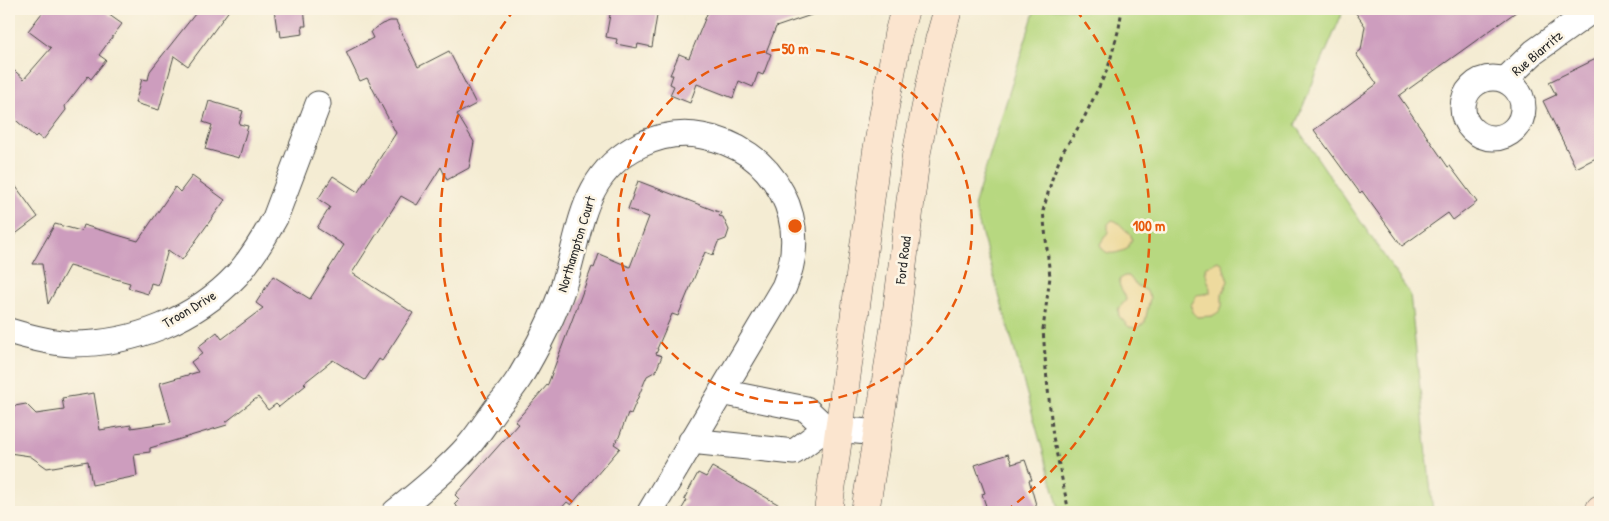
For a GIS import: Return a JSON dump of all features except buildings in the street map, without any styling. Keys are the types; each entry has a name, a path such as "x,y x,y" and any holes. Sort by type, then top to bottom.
{"main road":[{"path":"828,512 832,428 877,151 898,35 905,9"},
{"name":"Ford Road","path":"865,512 896,318 916,156 939,41 948,9"}],"street":[{"name":"Rue Biarritz","path":"1505,80 1534,52 1594,9"},
{"name":"Troon Drive","path":"9,332 34,339 71,344 106,342 142,334 175,321 208,301 236,276 258,248 268,231 275,218 318,104"},
{"name":"Northampton Court","path":"394,512 431,482 470,444 519,379 543,337 562,293 576,246 583,212 592,191 601,177 616,160 630,150 650,140 672,135 694,134 716,138 742,150 760,163 775,180 788,205 794,227 794,249 790,271 784,287 650,512"},
{"path":"721,392 806,409 832,428 878,433"},
{"path":"691,441 794,452 832,428"}],"path":[{"path":"1069,512 1053,437 1045,362 1043,329 1050,276 1043,211 1062,152 1083,120 1108,68 1120,28 1122,9"}],"green space":[{"path":"1035,9 1344,9 1295,125 1410,294 1433,512 1060,512 974,206"}],"sand":[{"path":"1112,220 1130,233 1132,239 1127,249 1108,253 1100,244 1108,232 1108,224"},
{"path":"1218,261 1222,263 1228,281 1222,294 1222,306 1219,312 1212,316 1197,317 1192,312 1191,305 1197,295 1210,293 1206,267"},
{"path":"1124,276 1129,276 1136,285 1147,291 1150,298 1145,322 1138,328 1129,327 1119,316 1118,309 1126,300 1119,282"}]}
